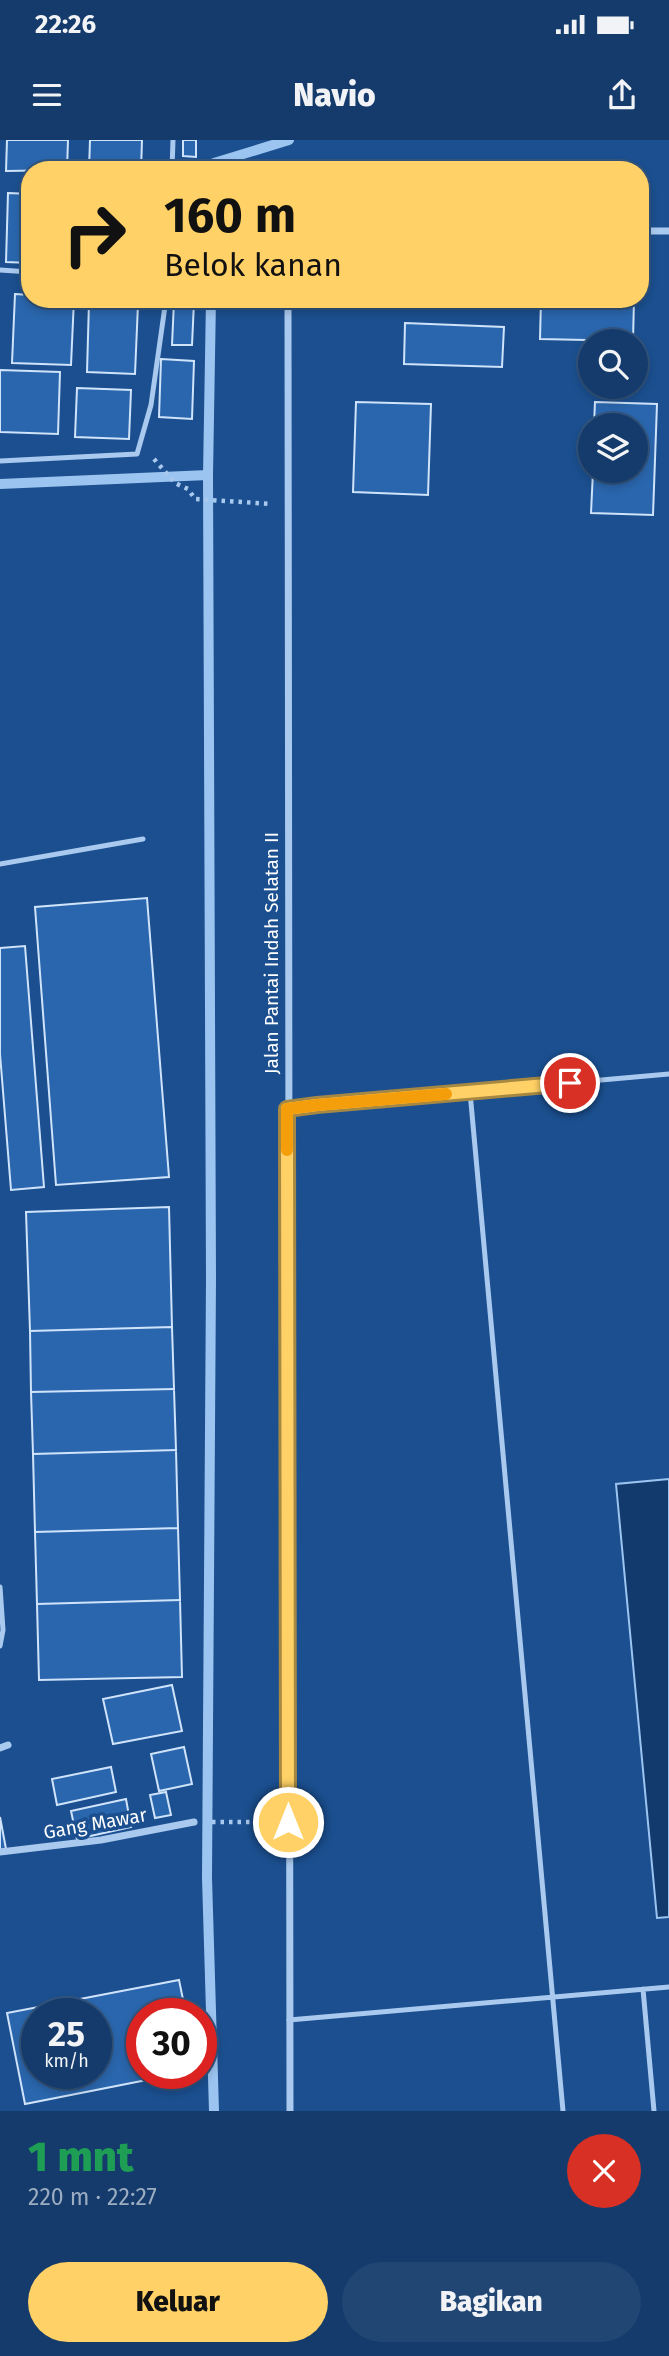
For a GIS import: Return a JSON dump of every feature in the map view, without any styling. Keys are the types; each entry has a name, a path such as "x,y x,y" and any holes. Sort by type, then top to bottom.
{"street":[{"path":"649,231 669,231"},
{"name":"Jalan Pantai Indah Selatan II","path":"288,308 290,2111"},
{"name":"Gang Mawar","path":"0,1852 101,1840 194,1822"}],"lane":[{"path":"172,161 173,140"},
{"path":"0,270 21,271"},
{"path":"0,461 137,454 150,405 165,308"},
{"path":"0,864 143,839"},
{"path":"287,1109 669,1074"},
{"path":"470,1092 563,2111"},
{"path":"0,1587 3,1630 0,1646"},
{"path":"289,2020 669,1987"},
{"path":"643,1989 654,2111"}],"path":[{"path":"151,456 175,482 188,489 195,499 287,505"},
{"path":"222,1822 288,1822"}],"water":[{"path":"669,1479 669,1917 657,1918 616,1484"}],"building":[{"path":"7,140 68,140 67,161 21,161 21,171 6,171"},
{"path":"90,140 142,140 141,161 89,161"},
{"path":"183,140 196,140 196,157 183,156"},
{"path":"8,193 21,194 21,263 6,262"},
{"path":"15,294 21,294 21,308 74,308 71,365 12,363"},
{"path":"89,308 138,308 135,374 87,372"},
{"path":"174,308 194,308 192,345 172,345"},
{"path":"541,308 634,308 633,329 578,329 578,340 540,339"},
{"path":"405,323 504,327 502,367 404,364"},
{"path":"161,359 194,361 192,419 159,417"},
{"path":"0,370 60,372 58,434 0,432"},
{"path":"77,388 131,390 129,439 75,437"},
{"path":"356,402 431,404 428,495 353,492"},
{"path":"595,402 657,404 653,515 591,513 592,483 648,483 648,413 595,413"},
{"path":"147,898 169,1177 56,1185 35,907"},
{"path":"25,946 44,1187 11,1190 0,1054 0,948"},
{"path":"169,1207 172,1327 30,1331 26,1212"},
{"path":"172,1327 174,1389 31,1392 30,1331"},
{"path":"174,1389 176,1450 33,1454 31,1392"},
{"path":"176,1450 178,1528 35,1532 33,1454"},
{"path":"178,1528 180,1600 37,1604 35,1532"},
{"path":"180,1600 182,1677 39,1680 37,1604"},
{"path":"172,1685 182,1731 113,1744 103,1699"},
{"path":"184,1747 192,1784 159,1791 151,1754"},
{"path":"111,1767 116,1792 57,1805 52,1779"},
{"path":"166,1792 171,1815 155,1818 150,1795"},
{"path":"126,1799 131,1827 77,1839 71,1811"},
{"path":"0,1817 6,1849 0,1850"},
{"path":"179,1980 183,1998 126,1998 126,2084 112,2087 112,1998 85,1998"},
{"path":"21,2010 21,2084 7,2013"},
{"path":"22,2089 101,2089 25,2104"}],"waterway":[{"path":"221,161 289,140"},
{"path":"0,484 208,475 211,308"},
{"path":"208,475 211,1279 207,1878 214,2111"}],"slow traffic":[{"path":"287,1150 287,1109 446,1094"}],"route":[{"path":"288,1822 287,1109 570,1083"}]}
